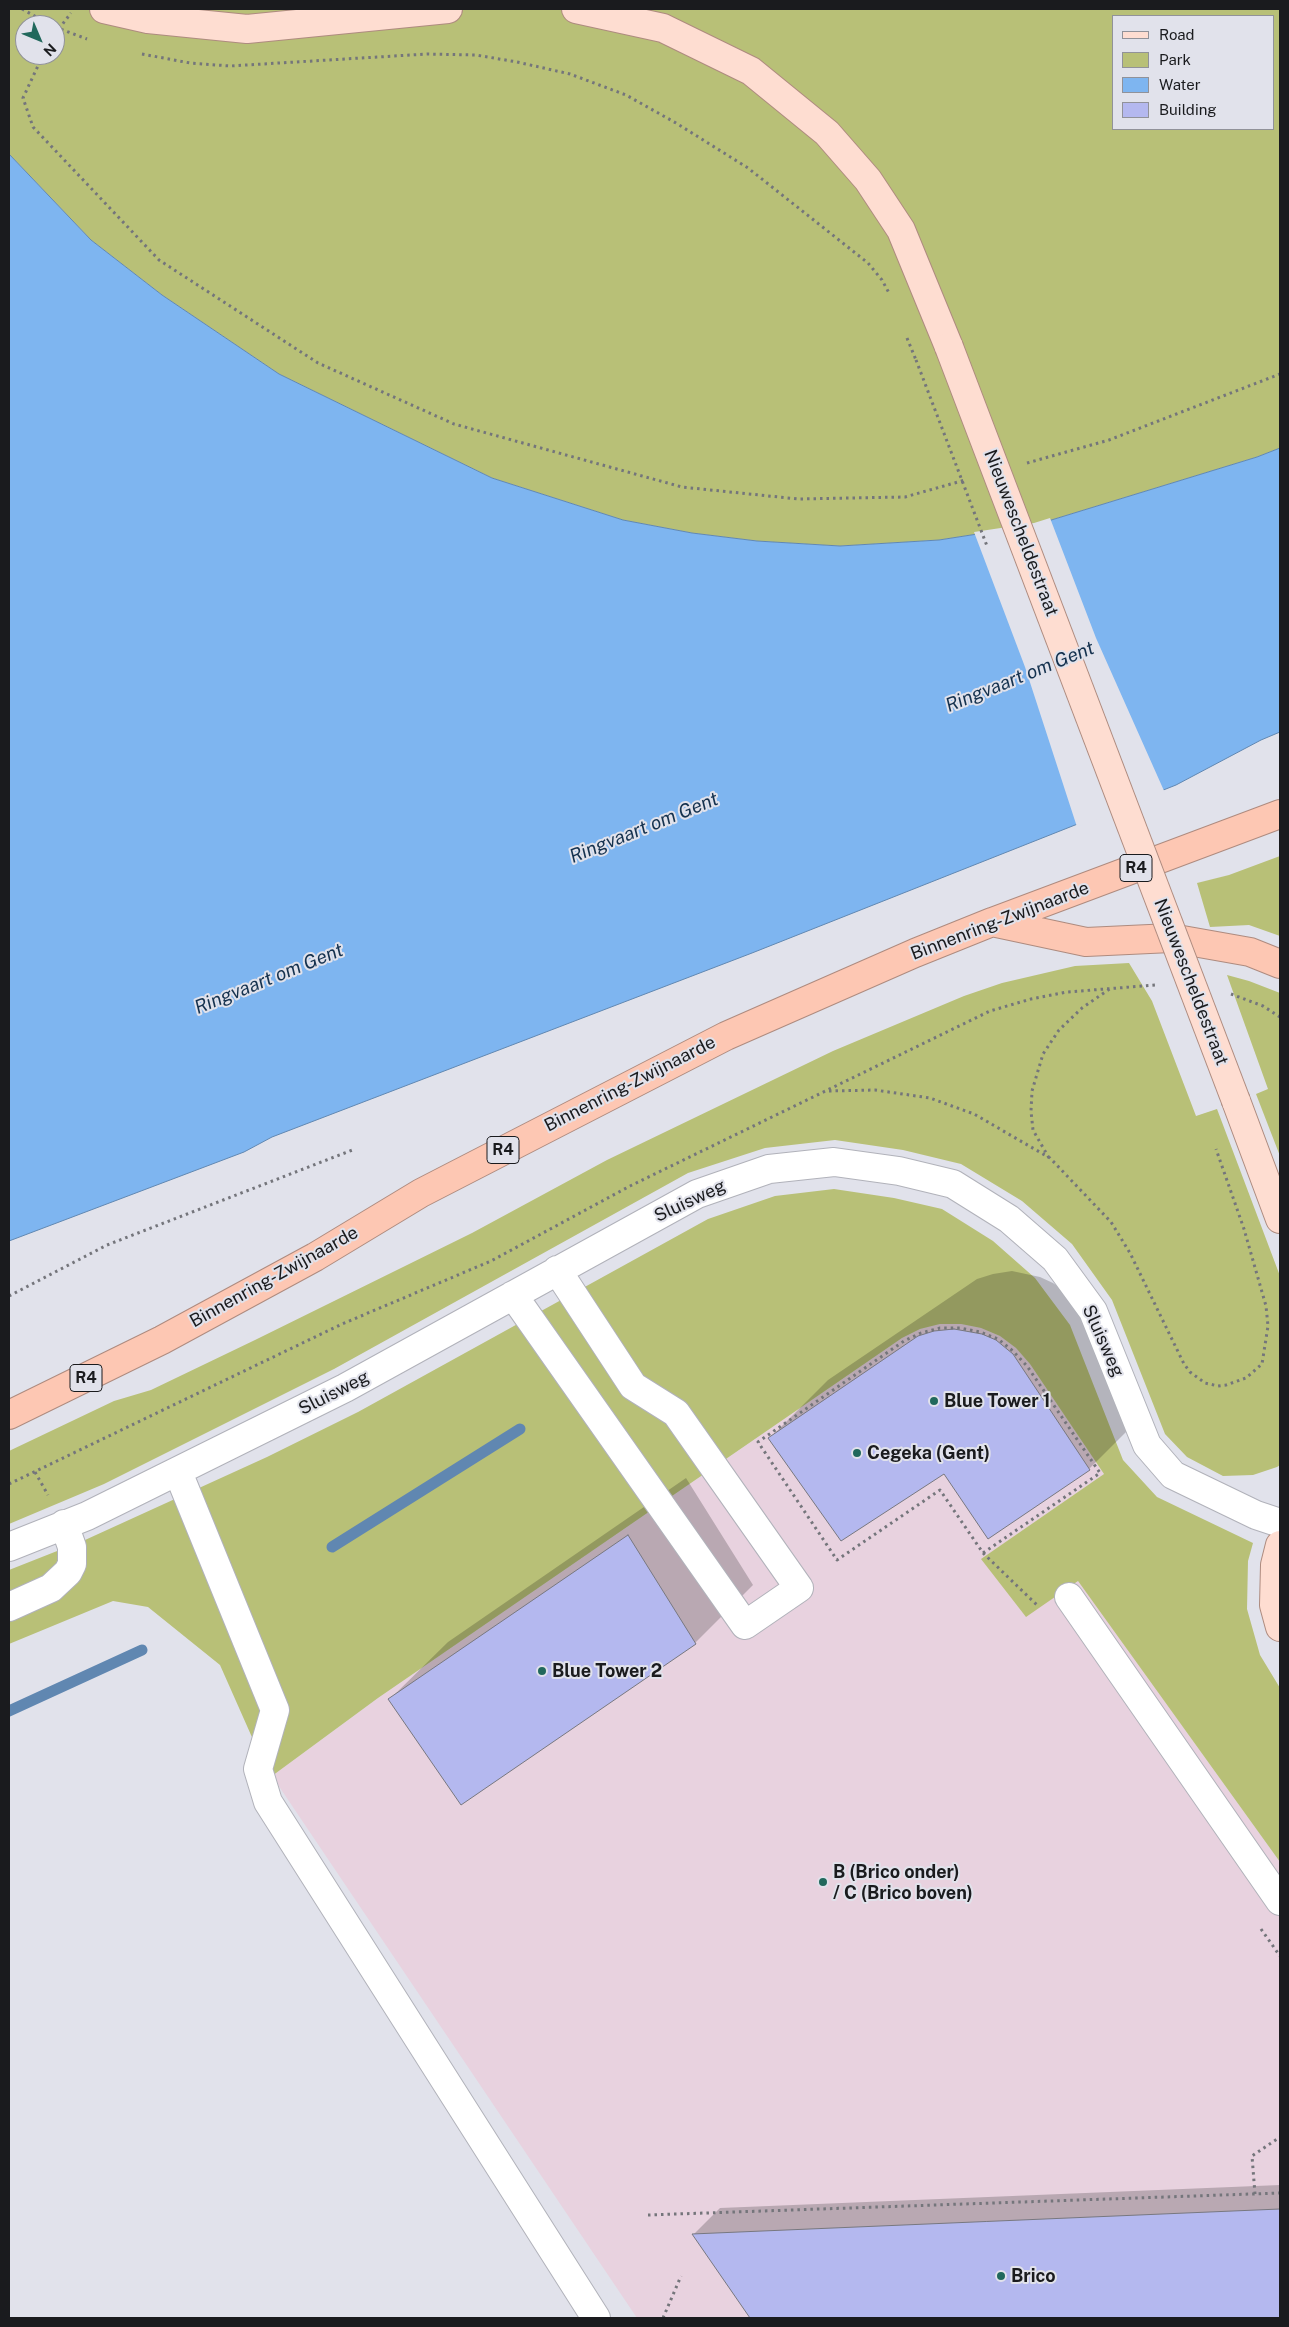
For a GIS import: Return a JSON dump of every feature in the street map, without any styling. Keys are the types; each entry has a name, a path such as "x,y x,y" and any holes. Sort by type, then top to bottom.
{"highway":[{"name":"Binnenring-Zwijnaarde","path":"9,1415 162,1340 315,1257 421,1193 726,1036 992,922 1280,814"},
{"path":"992,922 1086,942 1171,938 1250,952 1280,964"}],"main road":[{"path":"104,9 148,19 247,29 448,9"},
{"name":"Nieuwescheldestraat","path":"576,9 663,28 751,71 828,132 868,180 901,230 949,347 1280,1219"},
{"path":"1280,1545 1274,1564 1274,1605 1280,1626"}],"street":[{"name":"Sluisweg","path":"9,1547 87,1516 345,1388 697,1194 770,1169 834,1162 899,1171 953,1184 1009,1219 1055,1259 1093,1311 1147,1445 1173,1475 1256,1515 1280,1523"},
{"path":"513,1295 745,1625 799,1588 676,1413 633,1386 557,1270"},
{"path":"178,1472 275,1710 258,1769 268,1802 596,2318"},
{"path":"9,1607 51,1588 68,1572 72,1564 72,1547 64,1524"},
{"path":"1069,1597 1280,1901"}],"path":[{"path":"65,19 75,9"},
{"path":"65,31 94,42"},
{"path":"138,53 190,63 230,66 427,54 476,55 570,74 626,95 676,123 748,168 868,263 882,280 891,298"},
{"path":"38,65 23,98 33,127 160,260 318,363 454,424 682,487 798,500 905,497 970,479"},
{"path":"905,333 916,360"},
{"path":"1026,463 1110,440 1280,374"},
{"path":"9,1484 342,1324 491,1261 630,1186 990,1011 1030,999 1067,992 1112,987 1161,985"},
{"path":"1112,987 1082,1008 1059,1030 1043,1054 1032,1091 1033,1130 1050,1158 1111,1222 1130,1253 1184,1364 1190,1372 1205,1383 1226,1386 1246,1378 1262,1364 1268,1326 1266,1306 1244,1229 1213,1140"},
{"path":"1225,992 1250,1000 1280,1017"},
{"path":"825,1091 875,1090 930,1098 974,1114 1050,1158"},
{"path":"9,1296 107,1245 355,1149"},
{"path":"982,1553 1100,1473 1027,1366 998,1339 980,1332 960,1328 940,1328 921,1333 904,1341 758,1442 837,1560 940,1490 982,1553 1043,1611"},
{"path":"1258,1923 1280,1956"},
{"path":"1255,2194 1252,2156 1280,2136"},
{"path":"648,2214 1280,2193"},
{"path":"663,2318 680,2276"}],"shaded area":[{"path":"940,1324 961,1324 981,1328 1000,1336 1016,1348 1030,1364 1104,1474 982,1559 1026,1616 1078,1581 1280,1862 1280,2318 637,2318 272,1776 378,1698 902,1338 920,1329"}],"green space":[{"path":"9,9 1280,9 1280,448 1257,457 1035,525 939,540 840,546 757,541 692,533 623,520 492,478 279,374 162,295 91,240 9,154"},
{"path":"1280,856 1280,936 1249,925 1210,927 1197,883 1229,875"},
{"path":"1129,963 1152,1001 1196,1116 1217,1109 1280,1276 1280,1465 1277,1467 1253,1475 1223,1476 1187,1457 1165,1434 1112,1300 1072,1244 1022,1201 961,1164 903,1150 835,1140 765,1148 688,1173 334,1369 104,1484 9,1524 9,1451 114,1401 151,1390 255,1340 472,1233 607,1160 833,1051 964,996 1002,983 1075,966"},
{"path":"1227,975 1280,993 1280,1156 1256,1094 1268,1089"},
{"path":"834,1189 894,1198 942,1209 993,1241 1035,1278 1070,1325 1123,1460 1157,1497 1253,1543 1248,1561 1247,1609 1260,1655 1280,1688 1280,1862 1078,1581 1026,1617 981,1559 1104,1474 1030,1364 1016,1348 1000,1336 981,1328 961,1324 940,1324 920,1329 902,1338 378,1698 272,1776 251,1735 220,1665 148,1607 113,1601 9,1644 9,1570 85,1540 267,1457 358,1412 708,1219 775,1196"}],"water":[{"name":"Ringvaart om Gent","path":"9,154 91,240 162,295 279,374 492,478 623,520 692,533 757,541 840,546 939,540 1035,525 1257,457 1280,448 1280,732 1176,785 752,953 272,1137 244,1152 9,1241"}],"pier":[{"path":"1050,518 1096,638 1165,793 1077,827 1025,667 974,532 1034,523"}],"building":[{"name":"Blue Tower 1","path":"954,1329 982,1334 996,1340 1013,1354 1090,1470 988,1539 944,1474 841,1541 768,1438 918,1336 934,1331"},
{"name":"Blue Tower 2","path":"628,1535 696,1644 461,1805 388,1699"},
{"name":"Brico","path":"1280,2209 1280,2318 750,2318 692,2234"}],"waterway":[{"path":"332,1547 520,1429"},
{"path":"9,1711 142,1650"}],"place":[{"name":"Blue Tower 1","path":"934,1401"},
{"name":"Cegeka (Gent)","path":"857,1453"},
{"name":"Blue Tower 2","path":"542,1671"},
{"name":"B (Brico onder) / C (Brico boven)","path":"823,1882"},
{"name":"Brico","path":"1001,2276"}]}
